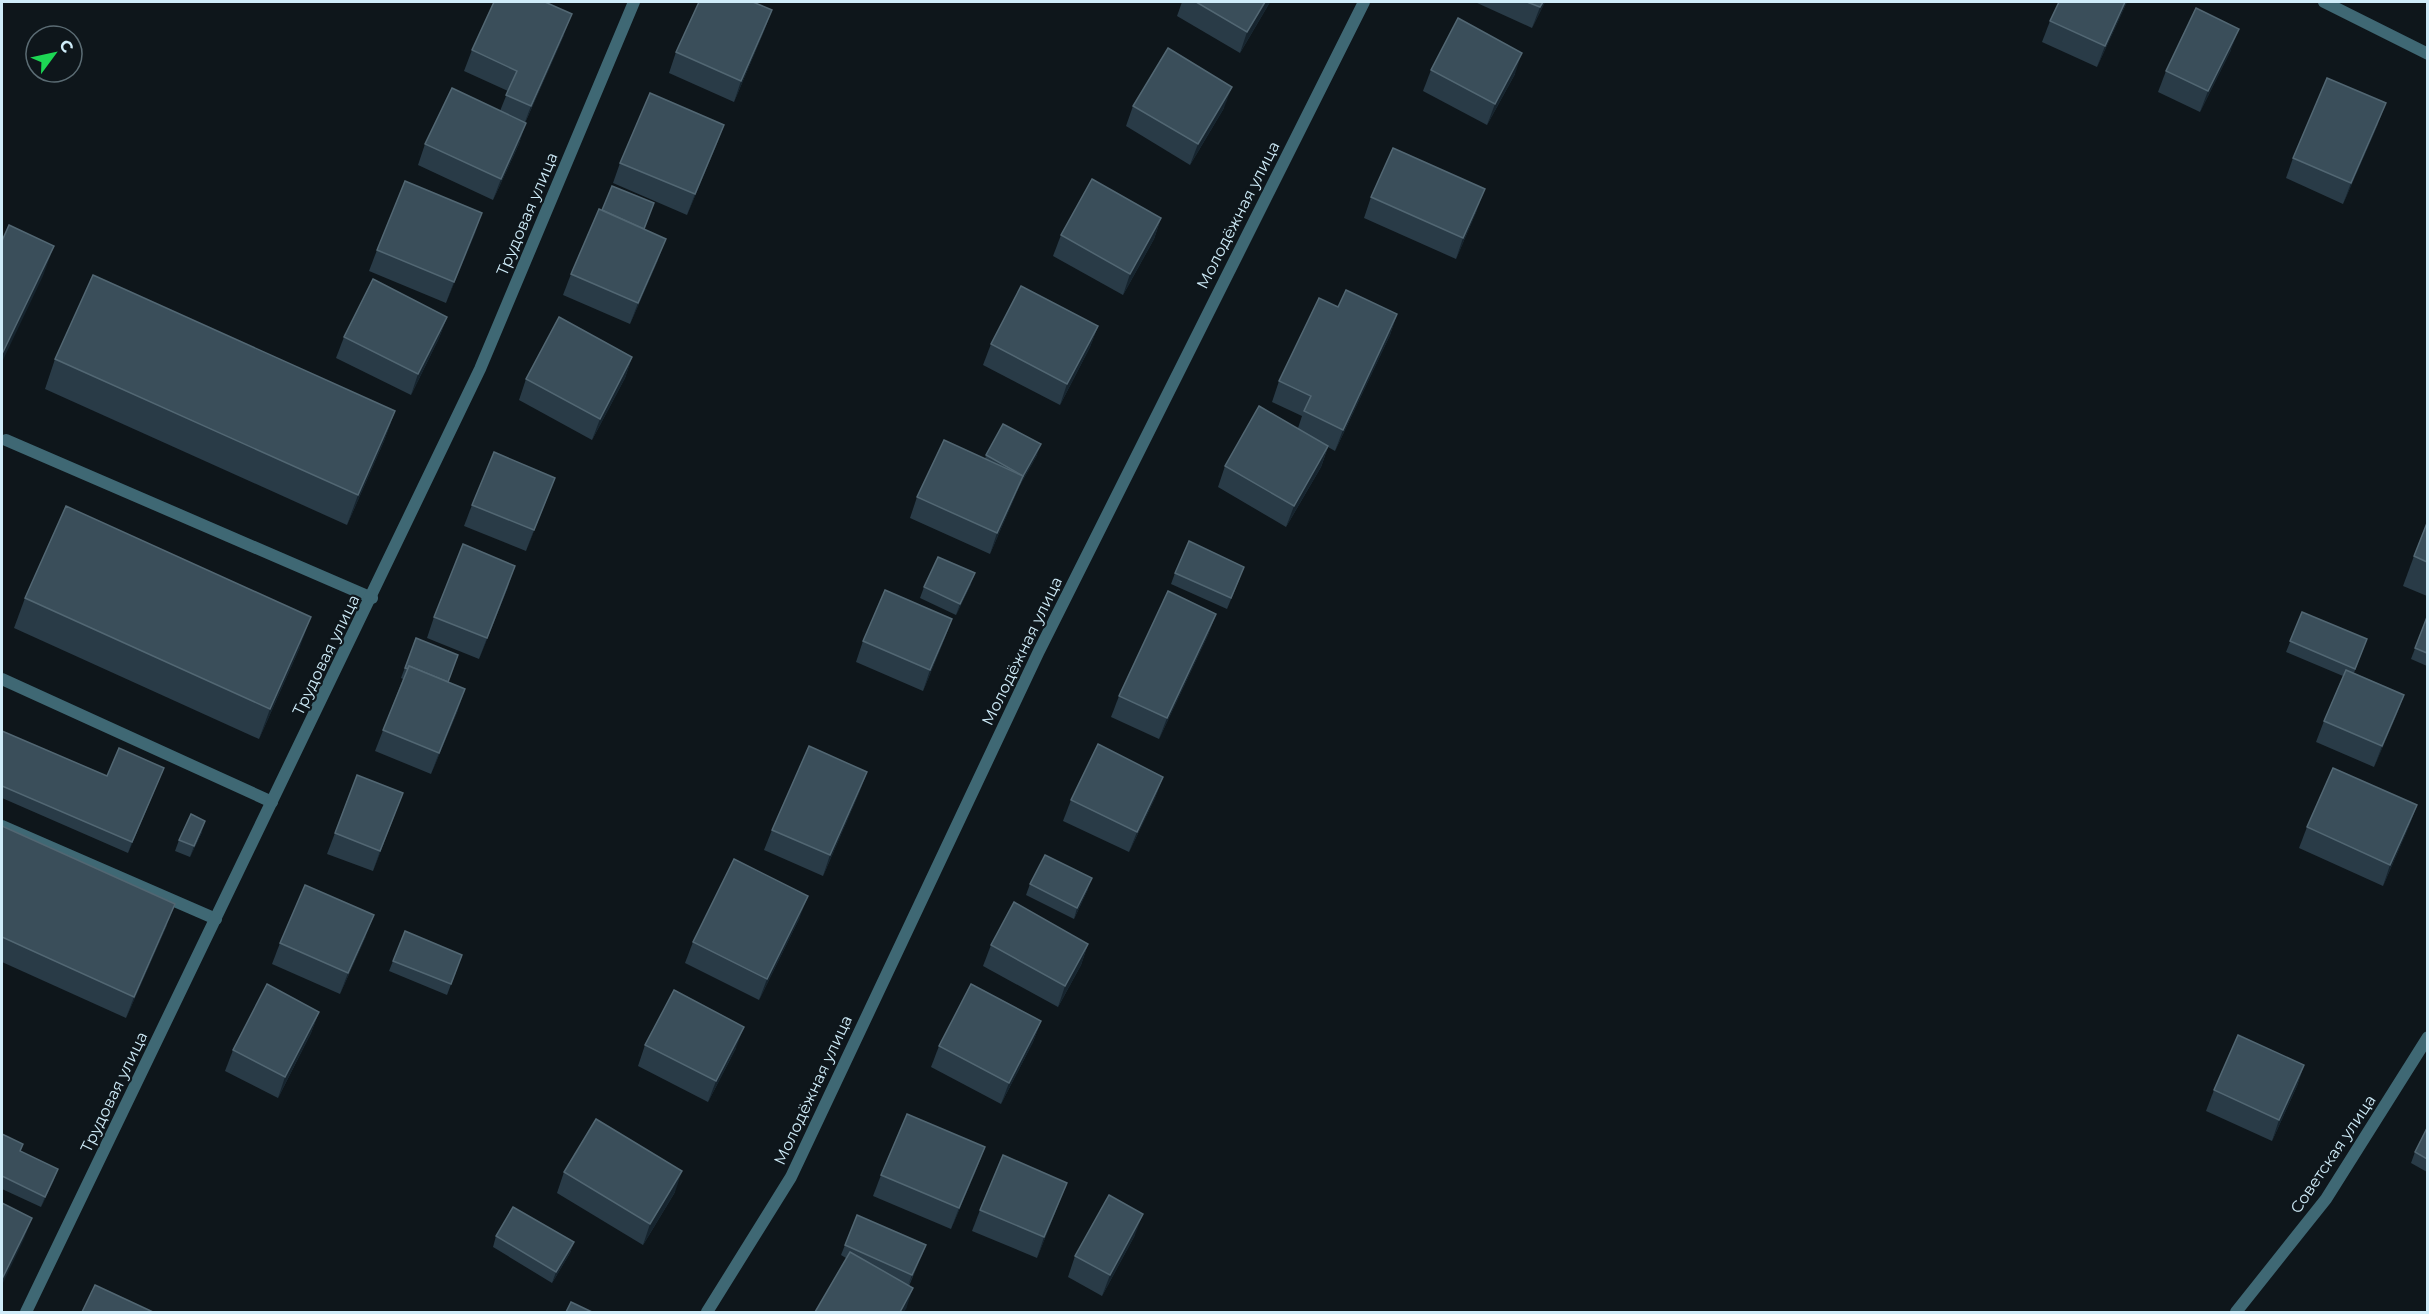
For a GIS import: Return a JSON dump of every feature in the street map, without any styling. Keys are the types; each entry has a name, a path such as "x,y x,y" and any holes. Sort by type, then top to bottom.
{"street":[{"name":"Трудовая улица","path":"26,1312 372,598 480,369 634,2"},
{"name":"Молодёжная улица","path":"707,1312 790,1177 1040,651 1364,2"},
{"path":"2324,2 2427,54"},
{"path":"6,440 372,598"},
{"path":"2,679 273,802"},
{"path":"2,826 216,919"},
{"name":"Советская улица","path":"2236,1312 2326,1199 2427,1037"}],"building":[{"path":"494,2 545,2 572,14 531,106 506,95 517,71 472,50"},
{"path":"699,2 753,2 772,10 741,81 676,52"},
{"path":"1196,2 1265,2 1247,32"},
{"path":"1527,2 1543,2 1540,7"},
{"path":"2059,2 2125,2 2105,46 2050,21"},
{"path":"2196,8 2239,29 2208,91 2166,71"},
{"path":"1458,18 1522,53 1495,104 1431,70"},
{"path":"1168,48 1232,87 1198,144 1133,106"},
{"path":"2327,78 2386,103 2351,183 2293,158"},
{"path":"452,88 526,123 501,179 425,144"},
{"path":"650,93 724,125 695,194 620,163"},
{"path":"1393,148 1485,189 1463,238 1371,197"},
{"path":"1092,179 1161,218 1130,274 1061,235"},
{"path":"405,181 482,213 454,282 377,250"},
{"path":"612,186 654,203 644,229 602,210"},
{"path":"599,209 666,239 638,303 571,274"},
{"path":"9,225 54,246 2,354 2,241"},
{"path":"93,275 395,411 358,495 55,359"},
{"path":"373,279 447,317 418,374 344,337"},
{"path":"1021,286 1098,326 1067,384 991,344"},
{"path":"1346,290 1397,314 1343,430 1304,411 1311,396 1279,381 1319,298 1338,307"},
{"path":"559,317 632,357 600,419 526,379"},
{"path":"1259,406 1328,446 1294,506 1225,466"},
{"path":"1003,424 1041,444 1023,476 986,455"},
{"path":"944,440 1023,476 997,533 917,497"},
{"path":"494,452 555,478 534,530 472,505"},
{"path":"66,506 311,617 270,709 25,598"},
{"path":"2427,523 2427,562 2414,556"},
{"path":"1189,541 1244,567 1231,598 1175,573"},
{"path":"463,544 515,566 487,638 434,617"},
{"path":"938,557 975,573 960,604 924,587"},
{"path":"885,590 952,619 930,670 863,641"},
{"path":"1168,591 1216,614 1167,718 1119,696"},
{"path":"2302,612 2367,639 2355,669 2290,641"},
{"path":"2427,617 2427,653 2415,648"},
{"path":"416,638 458,655 448,682 409,666 408,669 405,668"},
{"path":"409,666 465,689 439,753 383,730"},
{"path":"2346,670 2404,695 2382,746 2324,721"},
{"path":"2,731 107,776 119,748 164,768 132,842 2,786"},
{"path":"1098,744 1163,777 1137,832 1071,800"},
{"path":"809,746 867,772 830,855 772,830"},
{"path":"2333,768 2417,805 2390,865 2307,827"},
{"path":"357,775 403,793 380,851 335,833"},
{"path":"191,814 205,821 194,846 179,840"},
{"path":"2,826 175,904 134,997 2,937"},
{"path":"1045,855 1092,878 1077,908 1030,884"},
{"path":"734,859 808,896 767,979 693,942"},
{"path":"305,885 374,915 348,973 280,943"},
{"path":"1014,902 1088,944 1065,986 991,945"},
{"path":"405,931 462,955 451,984 393,961"},
{"path":"267,984 319,1012 285,1077 233,1050"},
{"path":"971,984 1041,1021 1009,1083 939,1046"},
{"path":"674,990 744,1027 716,1081 645,1045"},
{"path":"2238,1035 2304,1065 2279,1120 2214,1090"},
{"path":"907,1114 985,1147 959,1208 881,1175"},
{"path":"596,1119 682,1171 650,1224 564,1172"},
{"path":"2427,1128 2427,1159 2415,1152"},
{"path":"2,1134 23,1144 20,1151 58,1169 45,1197 2,1176"},
{"path":"1003,1155 1067,1183 1044,1237 980,1210"},
{"path":"1109,1195 1143,1214 1110,1275 1075,1256"},
{"path":"2,1203 32,1218 2,1279"},
{"path":"513,1207 574,1242 556,1272 496,1236"},
{"path":"857,1215 926,1245 912,1275 845,1245"},
{"path":"850,1252 913,1288 900,1312 815,1312"},
{"path":"95,1285 153,1312 82,1312"},
{"path":"571,1302 592,1312 566,1312"}]}
